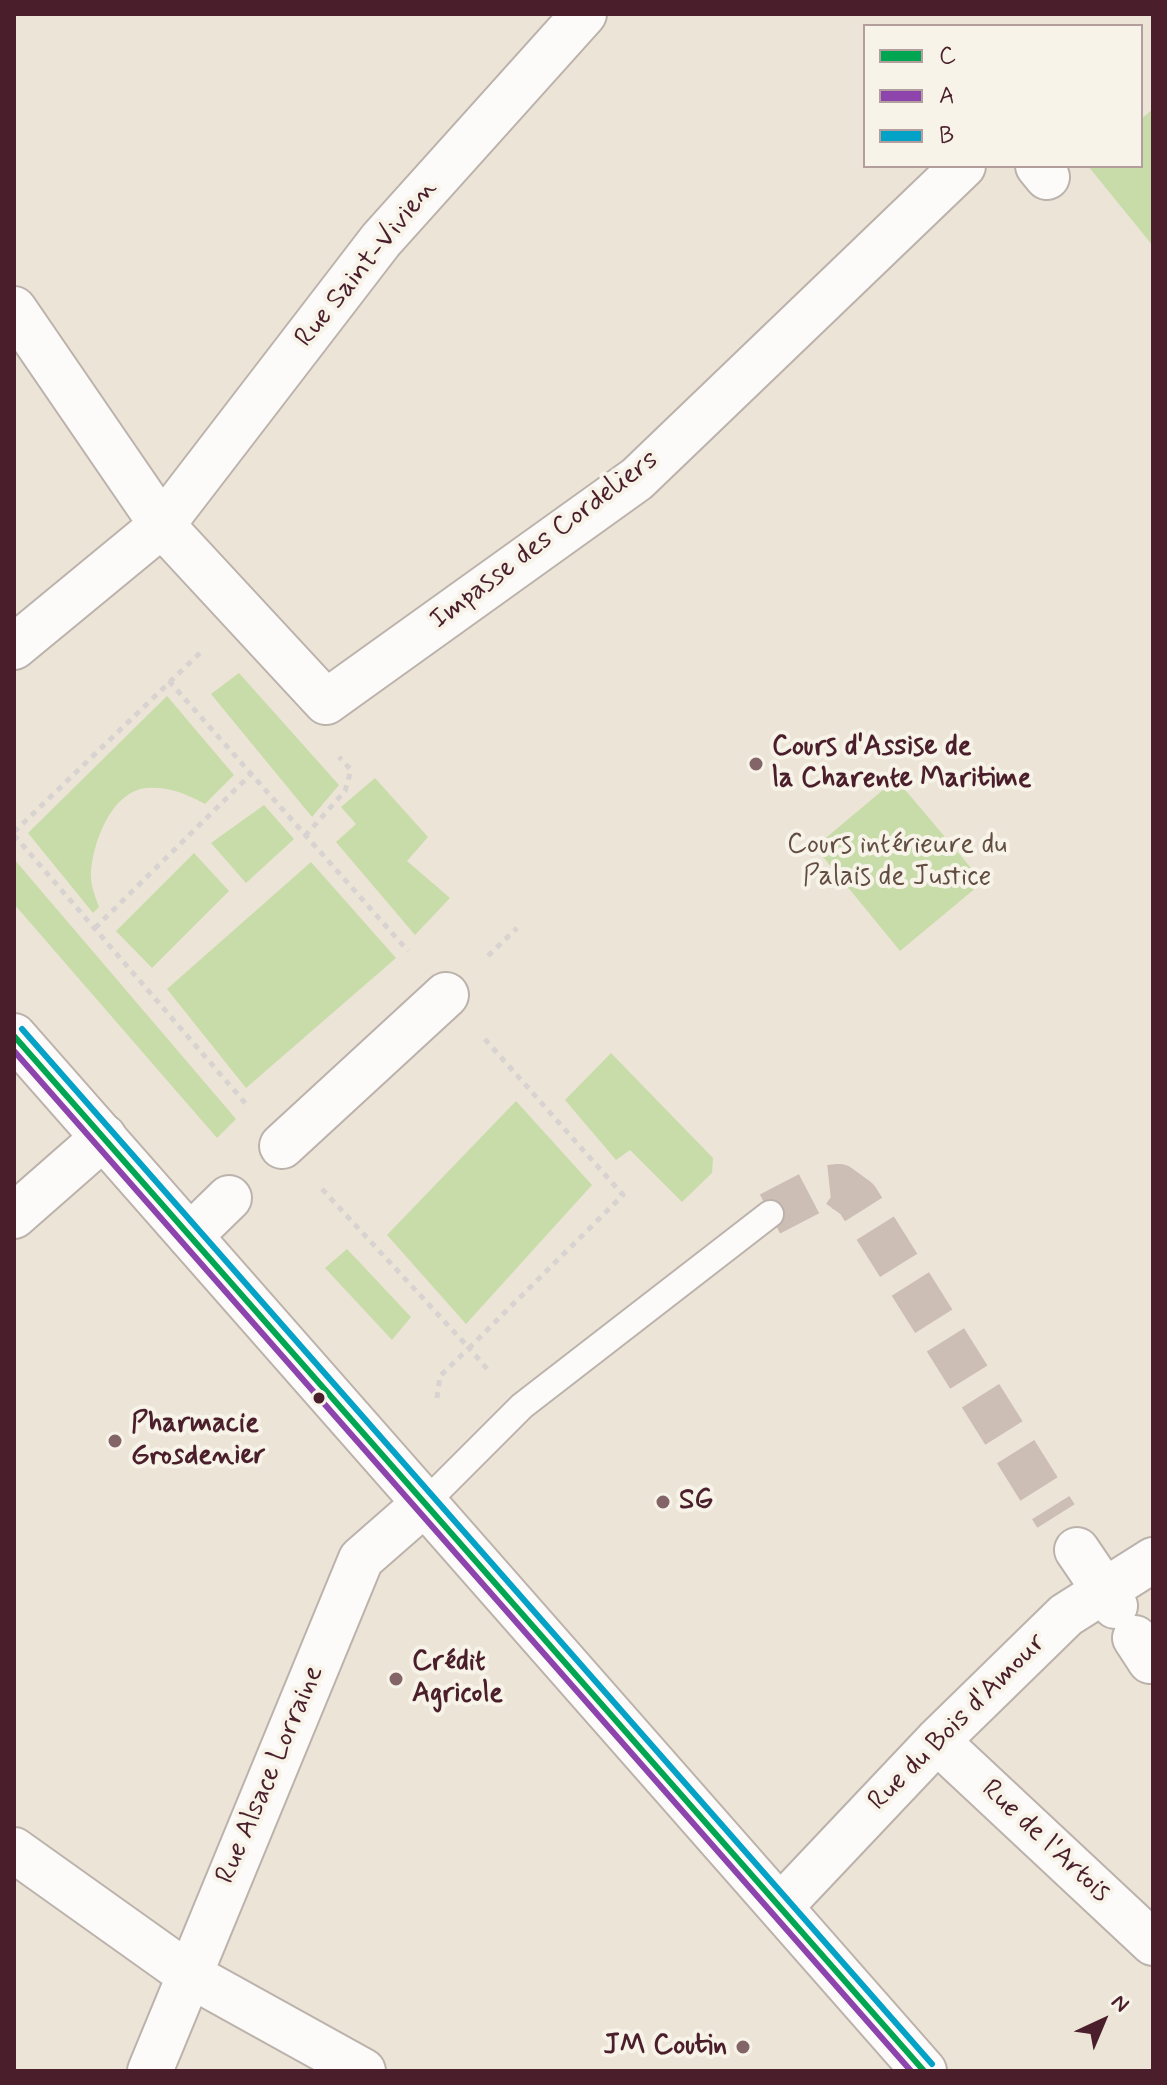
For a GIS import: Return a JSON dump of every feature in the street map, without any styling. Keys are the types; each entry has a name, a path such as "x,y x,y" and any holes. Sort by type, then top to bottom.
{"street":[{"name":"Rue Saint-Vivien","path":"14,647 162,525 381,240 584,14"},
{"name":"Impasse des Cordeliers","path":"326,702 637,479 961,168"},
{"path":"14,309 162,525 326,702"},
{"path":"282,1146 446,995"},
{"path":"14,1036 924,2071"},
{"path":"14,1216 104,1137"},
{"path":"190,1236 229,1198"},
{"name":"Rue Alsace Lorraine","path":"150,2071 361,1559 425,1503"},
{"path":"1077,1550 1126,1624"},
{"name":"Rue du Bois d'Amour","path":"781,1906 937,1741 1066,1615 1126,1624 1153,1560"},
{"name":"Rue de l'Artois","path":"937,1741 1153,1943"},
{"path":"14,1850 188,1974 363,2071"}],"lane":[{"path":"425,1503 522,1406 770,1214"}],"path":[{"path":"242,614 14,834 282,1146"},
{"path":"305,836 345,791 351,770 335,752 326,702"},
{"path":"95,928 251,774"},
{"path":"437,1398 440,1376 469,1348"}],"green space":[{"path":"1153,109 1153,246 1090,168 1143,168 1143,117"},
{"path":"239,673 339,785 312,817 211,694"},
{"path":"167,696 234,775 205,804 162,788 146,788 122,799 105,823 95,851 91,881 99,907 93,913 28,833"},
{"path":"375,778 428,837 407,861 450,898 415,935 336,842 356,824 341,807"},
{"name":"Cours intérieure du Palais de Justice","path":"896,779 983,882 900,951 815,847"},
{"path":"264,805 294,839 246,883 211,843"},
{"path":"194,853 229,891 152,968 116,931"},
{"path":"14,859 236,1119 217,1138 14,904"},
{"path":"311,862 396,958 246,1088 167,989"},
{"path":"611,1053 713,1158 712,1173 682,1202 630,1150 616,1160 565,1100"},
{"path":"516,1101 592,1185 466,1324 387,1235"},
{"path":"347,1249 411,1317 392,1340 325,1268"}],"tunnel":[{"path":"770,1214 820,1188 839,1186 857,1199 1056,1516"}],"transit line":[{"name":"B","path":"22,1029 932,2064"},
{"name":"C","path":"14,1036 924,2071"},
{"name":"A","path":"14,1051 911,2071"}],"place":[{"name":"Cours d'Assise de la Charente Maritime","path":"756,764"},
{"name":"Pharmacie Grosdenier","path":"115,1441"},
{"name":"SG","path":"663,1502"},
{"name":"Crédit Agricole","path":"396,1679"},
{"name":"JM Coutin","path":"743,2047"}]}
